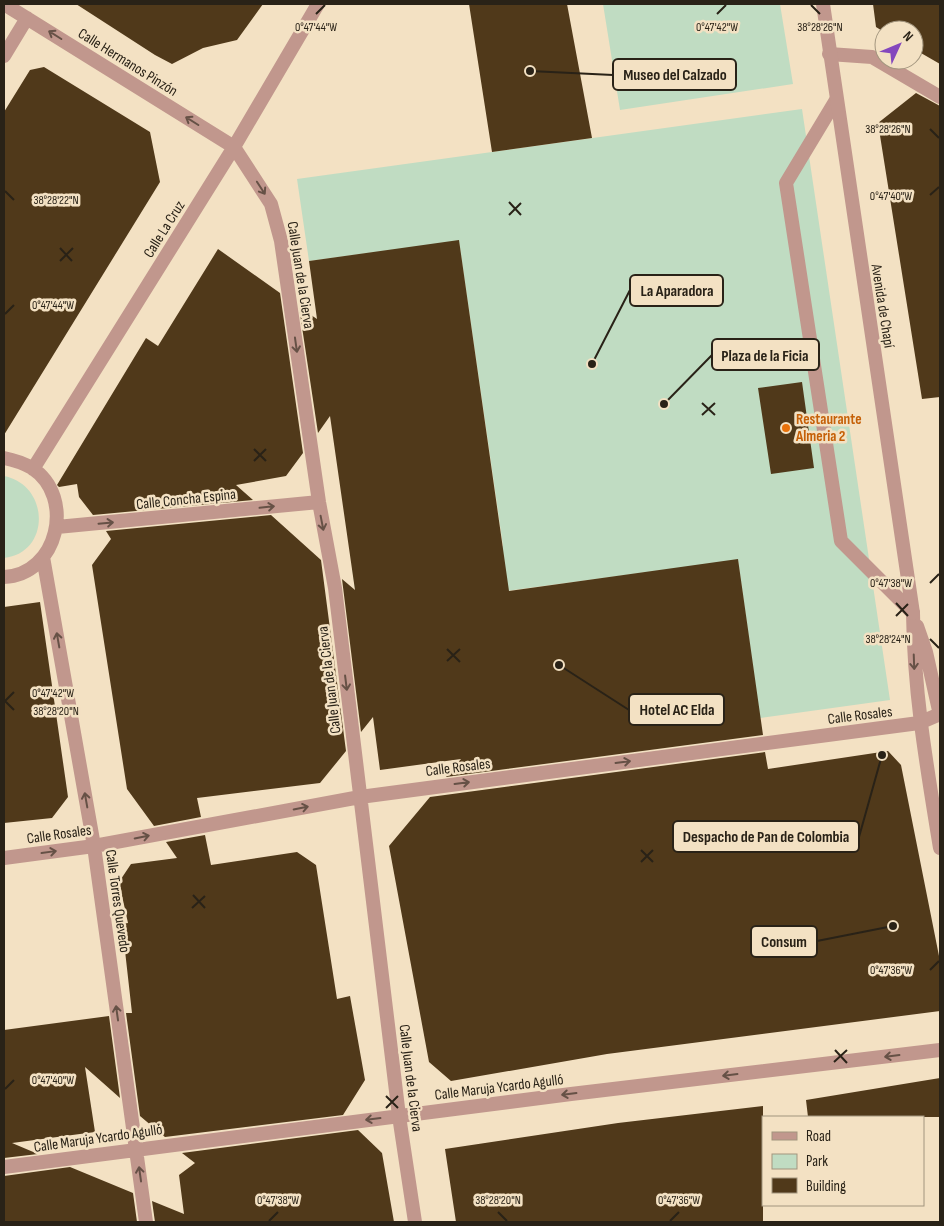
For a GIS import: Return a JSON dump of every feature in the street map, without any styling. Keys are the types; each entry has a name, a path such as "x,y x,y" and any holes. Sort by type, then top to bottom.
{"street":[{"name":"Calle Hermanos Pinzón","path":"4,4 234,147"},
{"name":"Calle La Cruz","path":"33,469 234,147 318,4"},
{"name":"Avenida de Chapí","path":"823,4 913,613 914,664 919,723 940,848"},
{"path":"4,56 27,18"},
{"path":"829,54 872,57 940,97"},
{"path":"836,100 786,183 841,541 913,613"},
{"name":"Calle Juan de la Cierva","path":"234,147 272,204 281,241 318,502 335,588 399,1116 415,1222"},
{"path":"4,458 19,461 33,469 51,489 57,508 57,528 52,544 43,557 20,573 4,577"},
{"name":"Calle Concha Espina","path":"57,528 318,502"},
{"name":"Calle Torres Quevedo","path":"43,557 94,846 146,1222"},
{"name":"Avenida de Chapí","path":"913,613 926,652 940,715"},
{"name":"Calle Rosales","path":"4,858 94,846 360,797 919,723 940,715"},
{"name":"Calle Maruja Ycardo Agulló","path":"4,1167 399,1116 940,1050"}],"green space":[{"path":"603,4 780,4 793,84 620,110"},
{"path":"802,109 890,700 760,718 738,560 358,611 352,567 503,546 459,241 309,261 297,179"},
{"path":"4,476 19,482 30,492 37,505 39,518 37,532 30,544 19,553 4,558"}],"building":[{"path":"76,4 263,4 237,40 203,48 172,64"},
{"path":"469,4 567,4 592,138 492,152"},
{"path":"873,4 940,4 940,64 924,55 924,20 875,20"},
{"path":"44,67 150,132 160,182 4,435 4,112 30,70"},
{"path":"916,93 940,106 940,397 922,399 878,123"},
{"path":"459,240 509,591 738,559 763,735 446,777 461,759 380,770 373,717 361,732 342,579 355,590 330,416 318,433 299,307 317,319 309,261"},
{"path":"218,249 280,293 303,453 286,476 236,485 253,500 93,515 79,497 77,484 59,487 57,485 146,338 158,346"},
{"name":"Restaurante Almeria 2","path":"802,382 814,468 771,474 758,388"},
{"path":"271,515 321,560 346,751 320,783 197,798 201,817 154,826 127,789 92,565 111,539 106,531"},
{"path":"40,602 68,797 52,818 4,823 4,607"},
{"path":"888,751 901,765 940,961 940,1011 607,1054 451,1081 429,1062 389,846 430,797 765,752 768,769"},
{"path":"205,835 211,865 297,852 316,865 337,999 350,996 365,1080 343,1115 165,1137 140,1116 126,1013 132,1013 122,924 128,923 119,882 131,864 177,858 166,842"},
{"path":"109,1016 120,1098 85,1067 95,1132 12,1143 38,1154 4,1158 4,1030"},
{"path":"940,1078 940,1117 808,1116 806,1100"},
{"path":"763,1106 763,1222 456,1222 445,1149 618,1123"},
{"path":"358,1130 382,1153 394,1222 155,1222 152,1201 184,1214 179,1175 195,1163 182,1153"},
{"path":"70,1167 133,1193 137,1222 4,1222 4,1176"}],"place":[{"name":"Museo del Calzado","path":"530,71"},
{"name":"La Aparadora","path":"592,364"},
{"name":"Plaza de la Ficia","path":"664,404"},
{"name":"Restaurante Almeria 2","path":"786,428"},
{"name":"Hotel AC Elda","path":"559,665"},
{"name":"Despacho de Pan de Colombia","path":"882,755"},
{"name":"Consum","path":"893,926"}]}
